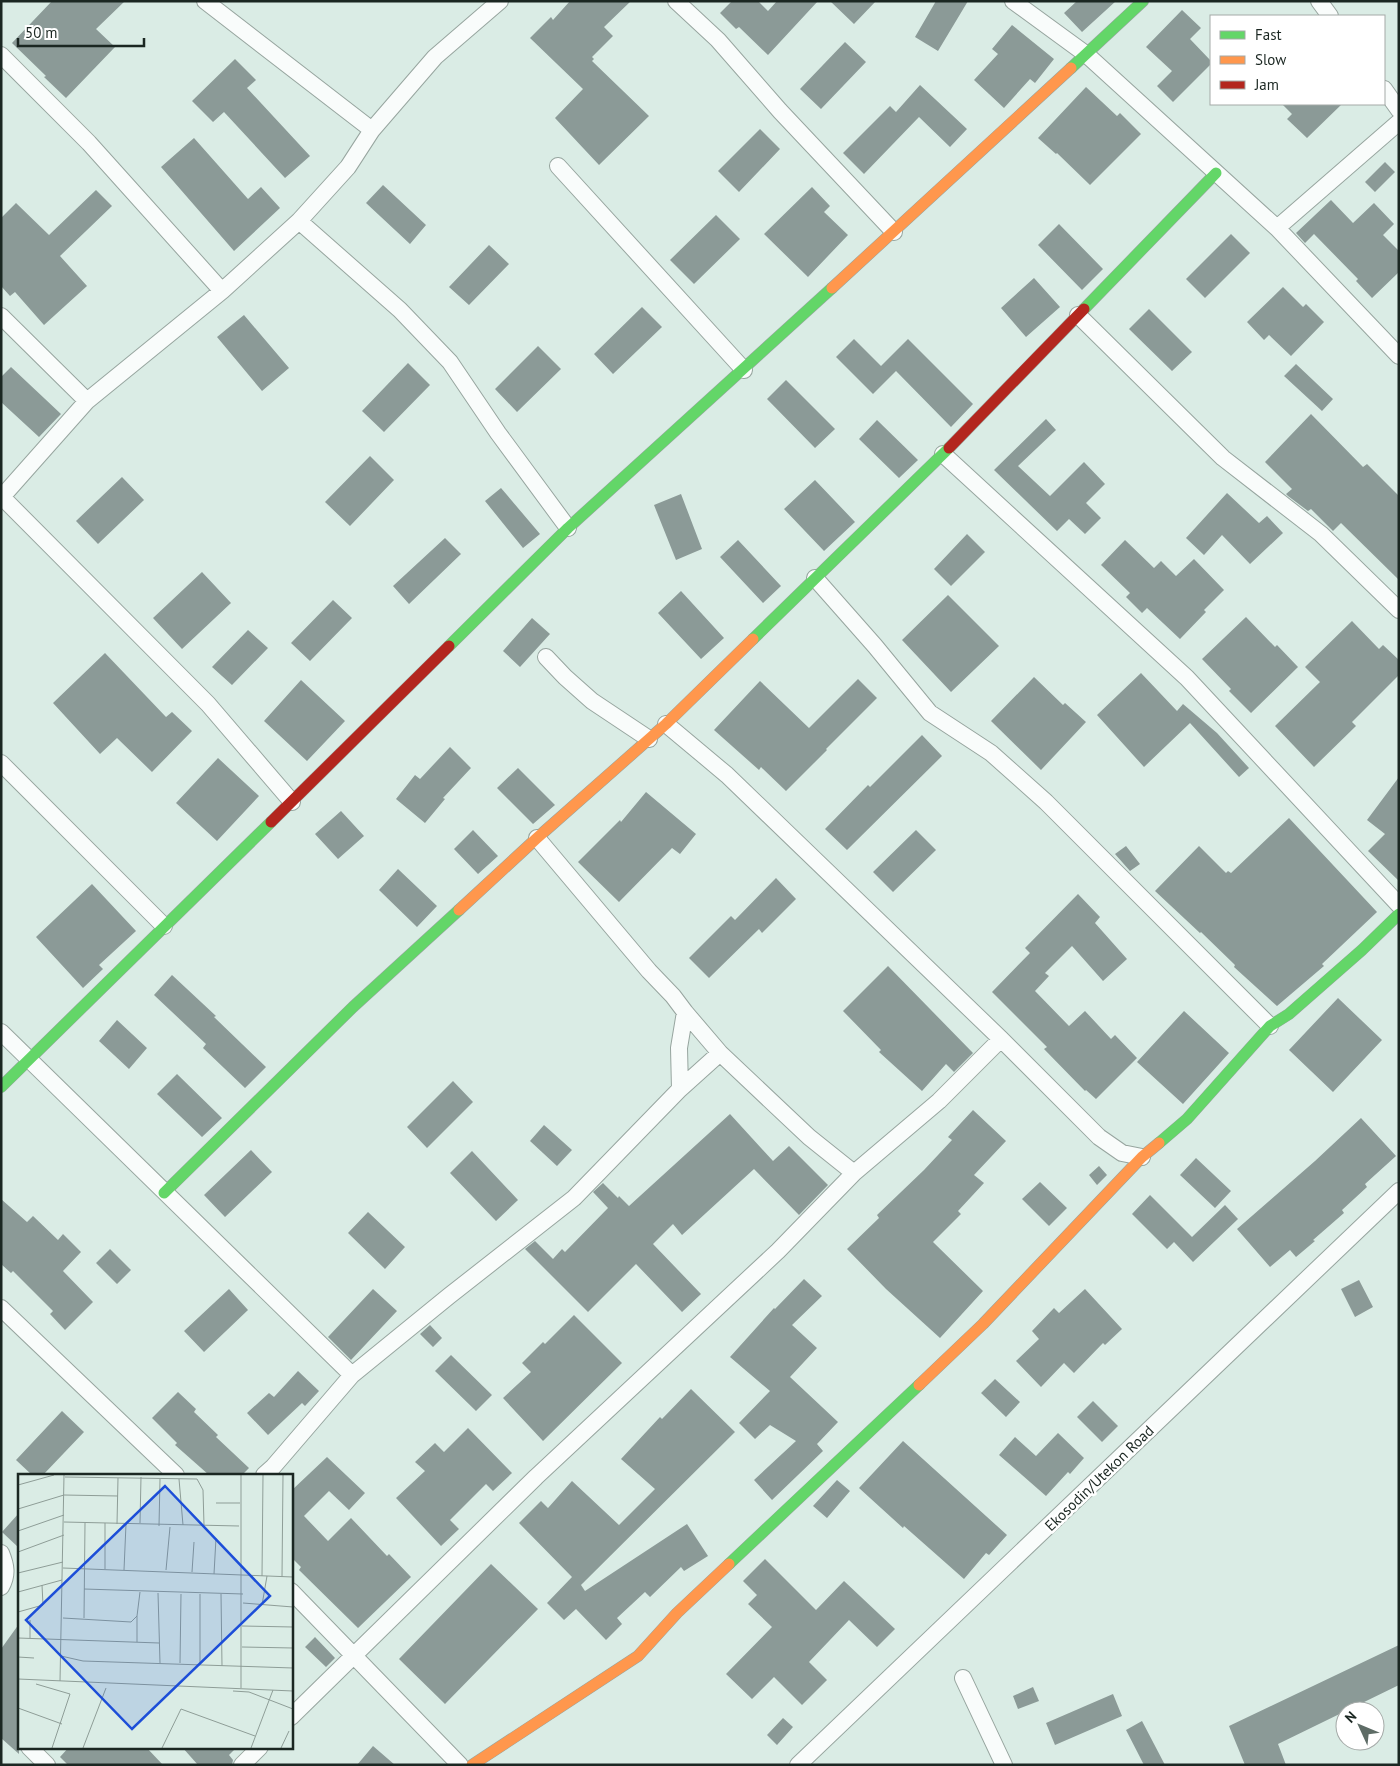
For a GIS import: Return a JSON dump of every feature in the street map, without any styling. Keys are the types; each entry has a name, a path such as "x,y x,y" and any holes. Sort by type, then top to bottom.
{"street":[{"path":"205,1 372,130"},
{"path":"292,802 208,704 2,498 87,401 222,291 299,221 348,168 372,130 435,57 500,1"},
{"path":"676,1 718,40 780,111 894,232"},
{"path":"1013,1 1087,55 1277,228 1399,356"},
{"path":"1,1086 292,802 568,528 744,370 1087,55 1143,1"},
{"path":"1319,1 1329,15"},
{"path":"1,56 89,143 222,291"},
{"path":"1385,90 1399,110"},
{"path":"1277,228 1399,122"},
{"path":"558,166 744,370"},
{"path":"164,1193 353,1006 537,838 666,724 943,454 1216,173"},
{"path":"299,221 400,310 450,362 498,433 568,528"},
{"path":"1078,315 1223,458 1321,534 1399,610"},
{"path":"1,316 87,401"},
{"path":"943,454 1187,678 1399,905"},
{"path":"815,578 875,646 930,713 991,753 1046,802 1270,1026"},
{"path":"546,657 592,701 650,739"},
{"path":"666,724 727,775 1001,1039 1099,1137 1122,1153 1142,1157"},
{"path":"1,762 164,926"},
{"path":"537,838 649,971 674,996 720,1053 809,1137 854,1173"},
{"path":"472,1765 638,1656 684,1606 983,1324 1142,1157 1187,1119 1270,1026 1297,1007 1362,950 1399,914"},
{"path":"680,1089 679,1048 685,1012"},
{"path":"1,1032 352,1375"},
{"path":"292,1716 536,1477 778,1251 854,1173 939,1101 1001,1039"},
{"path":"265,1474 352,1375 574,1198 680,1089 720,1053"},
{"name":"Ekosodin/Utekon Road","path":"798,1765 1399,1192"},
{"path":"1,1308 175,1474"},
{"path":"1,1553 6,1564 5,1580 1,1587"},
{"path":"292,1592 460,1765"},
{"path":"963,1678 1004,1765"},
{"path":"30,1748 47,1765"},
{"path":"242,1765 259,1748"}],"building":[{"path":"52,1 125,1 96,29 115,47 66,98 12,43"},
{"path":"570,1 631,1 604,27 613,36 592,57 594,59 592,61 649,116 599,165 555,118 583,89 530,38 551,17 553,20"},
{"path":"732,1 758,1 768,11 777,1 818,1 768,55 739,27 736,29 720,13"},
{"path":"830,1 876,1 854,24"},
{"path":"936,1 968,1 938,51 915,37"},
{"path":"1077,1 1116,1 1082,32 1064,13"},
{"path":"1182,10 1201,28 1190,39 1210,60 1210,65 1173,102 1157,86 1172,71 1146,47"},
{"path":"1012,25 1054,59 1035,83 1030,79 1004,108 974,80 998,54 992,49"},
{"path":"845,42 866,62 821,109 800,89"},
{"path":"235,59 256,80 247,88 310,156 285,178 224,112 213,122 192,101"},
{"path":"920,85 967,129 950,147 919,117 864,174 843,153 890,106 896,112"},
{"path":"1086,87 1117,116 1120,113 1141,134 1090,185 1057,153 1038,138"},
{"path":"1283,105 1341,105 1307,138 1287,119 1292,114"},
{"path":"760,129 780,149 739,192 718,171"},
{"path":"194,138 248,199 261,187 280,208 234,251 161,167"},
{"path":"1385,162 1395,172 1375,192 1365,182"},
{"path":"383,185 426,225 410,244 366,203"},
{"path":"812,187 830,206 824,212 848,235 808,277 764,234"},
{"path":"96,190 112,206 60,256 87,286 44,325 15,292 10,296 1,286 1,218 16,203 49,235"},
{"path":"1331,200 1353,223 1374,203 1394,224 1383,235 1399,251 1399,272 1372,298 1356,281 1358,279 1314,234 1305,243 1296,233"},
{"path":"716,215 740,239 694,284 670,260"},
{"path":"1059,224 1103,269 1082,290 1038,245"},
{"path":"1231,234 1250,253 1205,298 1186,279"},
{"path":"489,245 509,264 469,305 449,287"},
{"path":"1034,278 1060,307 1026,337 1001,308"},
{"path":"1283,287 1303,307 1306,304 1324,322 1291,356 1269,335 1264,340 1247,322"},
{"path":"642,307 662,327 613,374 594,354"},
{"path":"1149,309 1192,352 1172,371 1129,329"},
{"path":"244,315 289,368 262,391 217,337"},
{"path":"854,339 881,366 908,339 973,404 951,427 896,371 873,394 836,357"},
{"path":"538,346 561,369 517,412 495,389"},
{"path":"408,363 430,385 384,432 362,411"},
{"path":"1296,364 1333,399 1322,411 1284,376"},
{"path":"11,367 61,414 39,437 1,402 1,377"},
{"path":"786,380 835,429 815,448 767,399"},
{"path":"1311,414 1363,467 1367,464 1399,496 1399,580 1341,523 1333,531 1311,509 1308,511 1288,496 1286,494 1292,489 1265,462"},
{"path":"1046,419 1056,430 1018,466 1050,496 1084,462 1105,484 1086,503 1101,518 1085,534 1069,519 1057,531 994,470"},
{"path":"877,420 918,460 899,478 859,439"},
{"path":"370,456 394,480 350,526 325,502"},
{"path":"122,477 144,500 98,544 76,521"},
{"path":"815,480 855,522 824,551 784,509"},
{"path":"501,488 540,534 523,548 485,501"},
{"path":"1227,493 1259,523 1267,516 1283,533 1250,564 1222,535 1204,555 1186,538"},
{"path":"681,494 702,549 676,560 654,505"},
{"path":"967,534 985,552 951,586 934,569"},
{"path":"445,538 461,554 409,604 393,586"},
{"path":"738,540 781,586 763,603 720,557"},
{"path":"1125,540 1154,568 1161,561 1176,576 1194,559 1224,590 1204,610 1206,612 1180,639 1147,608 1142,613 1126,597 1130,593 1101,565"},
{"path":"202,572 231,603 182,649 153,618"},
{"path":"681,591 724,638 701,659 658,613"},
{"path":"948,595 999,646 951,692 902,640"},
{"path":"333,600 352,618 310,661 291,643"},
{"path":"1246,617 1275,647 1277,645 1298,667 1251,713 1229,691 1231,689 1202,659"},
{"path":"532,618 550,634 520,667 503,651"},
{"path":"1352,621 1379,649 1383,645 1399,660 1399,675 1352,722 1356,726 1314,767 1275,726 1320,682 1305,667"},
{"path":"248,630 268,648 232,685 212,667"},
{"path":"105,653 166,717 172,712 192,731 152,772 117,738 100,754 53,703"},
{"path":"1141,673 1177,711 1183,704 1217,733 1249,768 1239,777 1190,723 1144,767 1097,715"},
{"path":"1034,677 1063,705 1065,703 1086,722 1041,770 991,721"},
{"path":"858,679 877,698 786,791 761,767 759,770 714,730 760,681 809,728"},
{"path":"301,680 345,721 307,761 264,721"},
{"path":"922,735 942,756 847,850 825,829 868,785 870,787"},
{"path":"450,747 471,768 443,798 445,799 425,823 396,799 415,775 420,779"},
{"path":"218,758 259,796 217,841 176,803"},
{"path":"518,768 555,805 533,824 497,788"},
{"path":"1399,777 1399,881 1368,851 1385,834 1367,820"},
{"path":"646,792 696,834 680,854 672,848 619,902 578,862 620,820 621,822"},
{"path":"341,811 364,836 338,859 315,834"},
{"path":"1289,818 1377,912 1322,964 1324,966 1277,1006 1234,967 1235,965 1201,932 1155,891 1199,846 1226,873 1228,871 1231,873"},
{"path":"473,830 498,856 478,874 454,849"},
{"path":"916,830 936,850 893,892 873,872"},
{"path":"1126,846 1140,864 1130,871 1115,854"},
{"path":"398,869 437,906 417,927 379,890"},
{"path":"776,878 796,899 762,933 759,929 709,978 689,958 731,916 735,920"},
{"path":"92,884 136,931 99,965 103,969 83,988 36,937"},
{"path":"1078,894 1100,917 1095,923 1127,959 1103,981 1072,946 1045,973 1049,976 1035,991 1069,1026 1085,1011 1111,1039 1115,1035 1137,1058 1096,1099 1085,1091 1044,1049 1047,1047 992,992 1030,953 1025,948"},
{"path":"888,966 973,1053 954,1072 946,1064 922,1091 879,1052 881,1050 843,1011"},
{"path":"172,975 266,1067 245,1088 203,1048 206,1044 154,995"},
{"path":"1338,998 1382,1040 1333,1092 1289,1050"},
{"path":"1184,1011 1229,1053 1183,1104 1137,1062"},
{"path":"117,1020 147,1048 129,1069 99,1041"},
{"path":"177,1074 222,1118 202,1137 157,1094"},
{"path":"453,1081 473,1102 427,1148 407,1127"},
{"path":"973,1110 1006,1141 974,1175 984,1183 958,1211 961,1214 933,1242 983,1291 940,1338 886,1289 847,1249 879,1218 877,1215 952,1140 948,1137"},
{"path":"730,1114 773,1161 789,1146 828,1185 799,1215 754,1169 682,1235 673,1224 653,1244 701,1294 682,1312 636,1264 588,1312 525,1249 535,1241 553,1259 562,1249 565,1252 608,1208 593,1192 603,1183 629,1206"},
{"path":"1361,1118 1396,1156 1365,1184 1367,1187 1342,1210 1344,1213 1313,1240 1315,1241 1296,1257 1290,1250 1270,1267 1237,1229"},
{"path":"544,1125 572,1150 557,1166 530,1141"},
{"path":"251,1150 272,1172 225,1217 204,1195"},
{"path":"472,1151 518,1200 496,1221 450,1173"},
{"path":"1196,1158 1231,1191 1215,1208 1180,1175"},
{"path":"1099,1166 1107,1175 1097,1185 1089,1175"},
{"path":"1040,1182 1067,1208 1049,1226 1022,1199"},
{"path":"1150,1195 1192,1237 1225,1205 1238,1219 1193,1262 1174,1242 1167,1249 1132,1214"},
{"path":"1,1199 27,1222 33,1216 58,1240 63,1234 81,1252 63,1271 93,1302 65,1330 50,1314 53,1311 13,1271 11,1273 1,1264"},
{"path":"368,1212 405,1247 385,1269 348,1233"},
{"path":"110,1249 131,1270 117,1284 96,1263"},
{"path":"804,1279 822,1296 792,1325 817,1348 790,1377 838,1422 817,1444 823,1451 772,1500 754,1480 796,1441 770,1425 755,1439 739,1423 770,1391 730,1357 774,1308"},
{"path":"1359,1280 1373,1307 1355,1317 1341,1289"},
{"path":"229,1289 248,1310 204,1352 184,1331"},
{"path":"373,1289 397,1311 351,1360 328,1337"},
{"path":"1085,1289 1122,1329 1105,1345 1103,1343 1074,1373 1064,1363 1041,1387 1016,1361 1039,1339 1032,1331 1054,1308 1059,1313"},
{"path":"574,1315 622,1363 543,1441 503,1398 531,1372 522,1363 543,1342 545,1344"},
{"path":"430,1325 442,1338 433,1347 420,1334"},
{"path":"451,1355 492,1395 476,1411 435,1371"},
{"path":"298,1371 319,1391 305,1406 302,1403 268,1435 247,1413 269,1393 274,1397"},
{"path":"995,1379 1020,1402 1006,1417 981,1393"},
{"path":"691,1389 735,1432 581,1585 585,1591 687,1524 708,1556 684,1571 681,1567 650,1597 645,1592 617,1618 622,1624 606,1640 576,1609 564,1620 547,1603 572,1577 519,1523 541,1501 548,1508 572,1481 619,1525 655,1489 621,1459 660,1417 662,1419"},
{"path":"178,1392 196,1409 194,1412 218,1435 216,1437 249,1468 243,1474 208,1474 175,1445 177,1443 152,1418"},
{"path":"1093,1401 1118,1426 1102,1442 1077,1417"},
{"path":"62,1411 84,1432 44,1474 31,1474 16,1460"},
{"path":"468,1428 512,1473 493,1491 486,1484 450,1520 459,1529 441,1546 396,1498 425,1471 415,1462 435,1443 444,1452"},
{"path":"1058,1433 1084,1458 1046,1496 999,1455 1015,1437 1036,1456"},
{"path":"903,1441 1007,1535 989,1555 986,1553 964,1579 859,1488"},
{"path":"327,1457 365,1493 349,1510 329,1491 304,1516 328,1541 351,1518 387,1556 389,1554 411,1577 358,1628 299,1570 301,1567 292,1558 292,1490"},
{"path":"837,1480 850,1491 827,1518 813,1506"},
{"path":"18,1514 18,1547 2,1532"},
{"path":"765,1559 816,1610 844,1581 895,1629 877,1647 849,1620 809,1662 827,1680 802,1705 774,1677 752,1699 726,1674 772,1627 748,1604 757,1595 743,1581"},
{"path":"491,1564 538,1609 445,1704 399,1659"},
{"path":"18,1625 19,1754 1,1738 1,1649"},
{"path":"315,1637 335,1658 326,1667 305,1647"},
{"path":"1399,1645 1399,1685 1366,1701 1335,1701 1335,1716 1278,1744 1286,1765 1245,1765 1229,1726"},
{"path":"1033,1687 1039,1701 1018,1709 1013,1696"},
{"path":"1113,1694 1122,1716 1055,1745 1046,1723"},
{"path":"783,1718 793,1727 777,1745 767,1735"},
{"path":"1142,1721 1165,1765 1144,1765 1126,1730"},
{"path":"373,1746 395,1765 357,1765"},
{"path":"68,1748 147,1748 163,1765 68,1765 60,1757"},
{"path":"183,1748 236,1748 229,1755 233,1760 232,1765 198,1765"}],"traffic: fast":[{"path":"1071,68 1143,1"},
{"path":"1084,309 1216,173"},
{"path":"449,646 568,528 832,288"},
{"path":"753,639 949,448"},
{"path":"1,1087 271,822"},
{"path":"164,1193 353,1007 459,910"},
{"path":"1159,1143 1187,1119 1270,1026 1289,1014 1362,950 1399,914"},
{"path":"729,1564 919,1385"}],"traffic: slow":[{"path":"832,288 1071,68"},
{"path":"459,910 666,724 753,639"},
{"path":"919,1385 983,1324 1142,1157 1159,1143"},
{"path":"472,1765 638,1656 677,1613 729,1564"}],"traffic: jam":[{"path":"949,448 1084,309"},
{"path":"271,822 449,646"}]}
